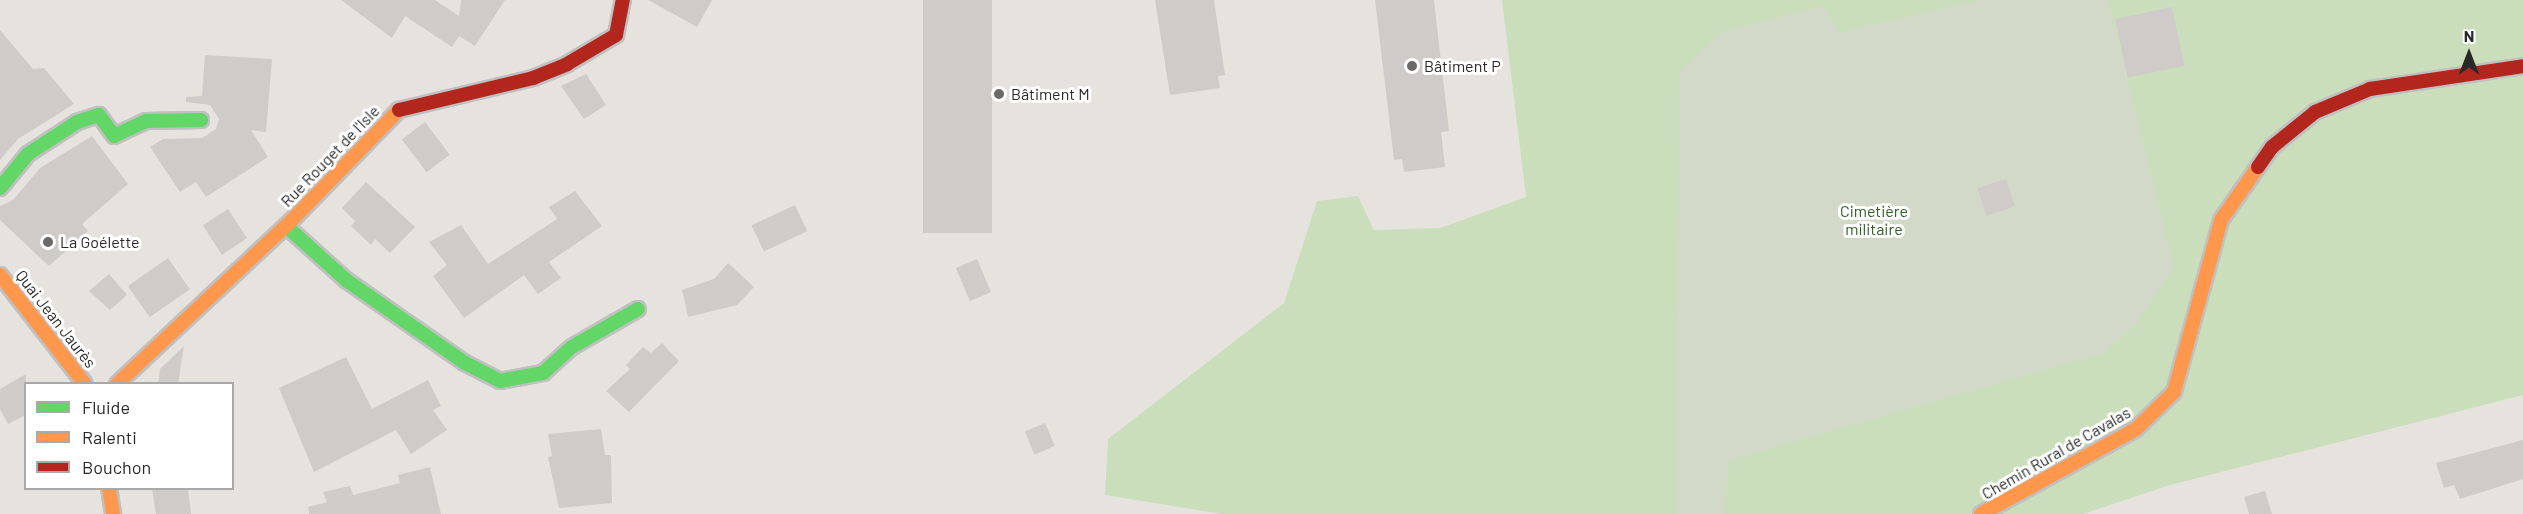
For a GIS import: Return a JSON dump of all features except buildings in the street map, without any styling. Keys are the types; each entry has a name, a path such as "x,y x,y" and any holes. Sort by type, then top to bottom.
{"street":[{"name":"Rue Rouget de l'Isle","path":"119,382 286,226 397,110 533,78 567,64 616,35 623,0"},
{"name":"Chemin Rural de Cavalas","path":"1981,514 2136,429 2174,392 2221,220 2272,147 2315,112 2370,89 2523,66"},
{"path":"0,188 28,154 77,122 99,115 114,136 146,121 201,120"},
{"path":"286,226 346,280 465,363 500,381 543,373 572,347 638,309"},
{"name":"Quai Jean Jaurès","path":"0,274 83,382"},
{"path":"109,490 113,514"}],"green space":[{"path":"1502,0 2523,0 2523,395 2170,485 2083,514 1222,514 1105,495 1108,439 1284,303 1317,201 1358,196 1374,230 1440,228 1526,197"},
{"name":"Cimetière militaire","path":"1982,0 2108,0 2174,266 2139,321 2104,353 1729,460 1725,514 1676,514 1680,72 1722,32 1823,6 1840,32"}],"traffic: fast":[{"path":"0,188 28,154 77,122 99,115 114,136 146,121 201,120"},
{"path":"286,226 346,280 465,363 500,381 543,373 572,347 638,309"}],"traffic: slow":[{"path":"119,382 286,226 399,110"},
{"path":"1981,514 2136,429 2174,392 2221,220 2258,167"},
{"path":"0,275 83,382"},
{"path":"109,490 113,514"}],"traffic: jam":[{"path":"399,110 533,78 567,64 616,35 623,0"},
{"path":"2258,167 2272,147 2315,112 2370,89 2523,66"}],"place":[{"name":"Bâtiment P","path":"1412,66"},
{"name":"Bâtiment M","path":"999,94"},
{"name":"La Goélette","path":"48,242"}]}
